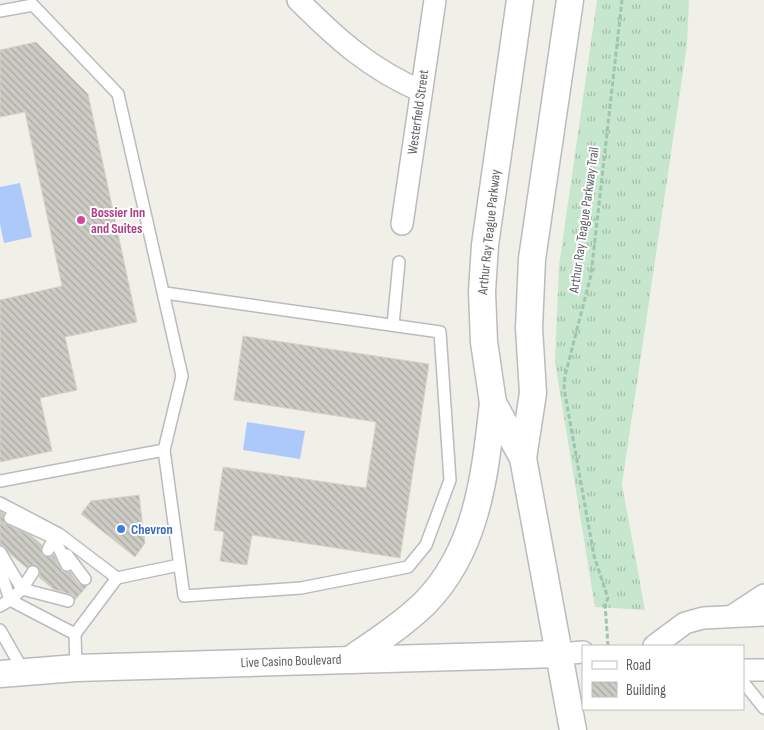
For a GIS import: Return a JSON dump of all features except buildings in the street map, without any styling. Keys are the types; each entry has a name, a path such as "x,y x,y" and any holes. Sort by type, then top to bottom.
{"street":[{"path":"298,0 332,34 360,58 394,79 421,91"},
{"name":"Westerfield Street","path":"402,224 435,0"},
{"name":"Arthur Ray Teague Parkway","path":"520,0 482,270 484,342 493,403 523,458 571,653 572,730"},
{"name":"Arthur Ray Teague Parkway","path":"523,458 533,393 529,328 532,258 570,0"},
{"path":"351,659 399,626 425,603 457,558 481,495 493,403"},
{"path":"732,616 764,595"},
{"path":"655,645 685,623 703,618 764,615"},
{"name":"Live Casino Boulevard","path":"12,673 76,668 571,653"},
{"path":"744,670 764,670"}],"lane":[{"path":"0,12 30,3 118,94 165,293 182,376 164,450 184,596 301,588 408,567 426,545 450,480 440,332 165,293"},
{"path":"393,325 399,262"},
{"path":"0,481 164,450"},
{"path":"0,503 57,536 117,578"},
{"path":"10,518 57,536 85,579"},
{"path":"26,532 57,536"},
{"path":"48,550 57,536"},
{"path":"57,536 68,565"},
{"path":"4,553 22,589 68,601"},
{"path":"76,668 75,634 117,578 179,565"},
{"path":"0,569 10,600 75,634"},
{"path":"0,606 22,589 32,572"},
{"path":"22,589 51,587"},
{"path":"0,630 12,673"},
{"path":"744,683 764,708"}],"path":[{"name":"Arthur Ray Teague Parkway Trail","path":"608,645 606,604 608,598 594,556 564,388 591,275 622,0"}],"green space":[{"path":"597,0 689,0 687,45 622,484 645,610 595,607 555,362 559,266"}],"water":[{"path":"20,183 32,237 4,243 0,224 0,187"},
{"path":"247,422 305,431 300,459 243,450"}],"place":[{"name":"Bossier Inn and Suites","path":"81,220"},
{"name":"Chevron","path":"121,529"}]}
